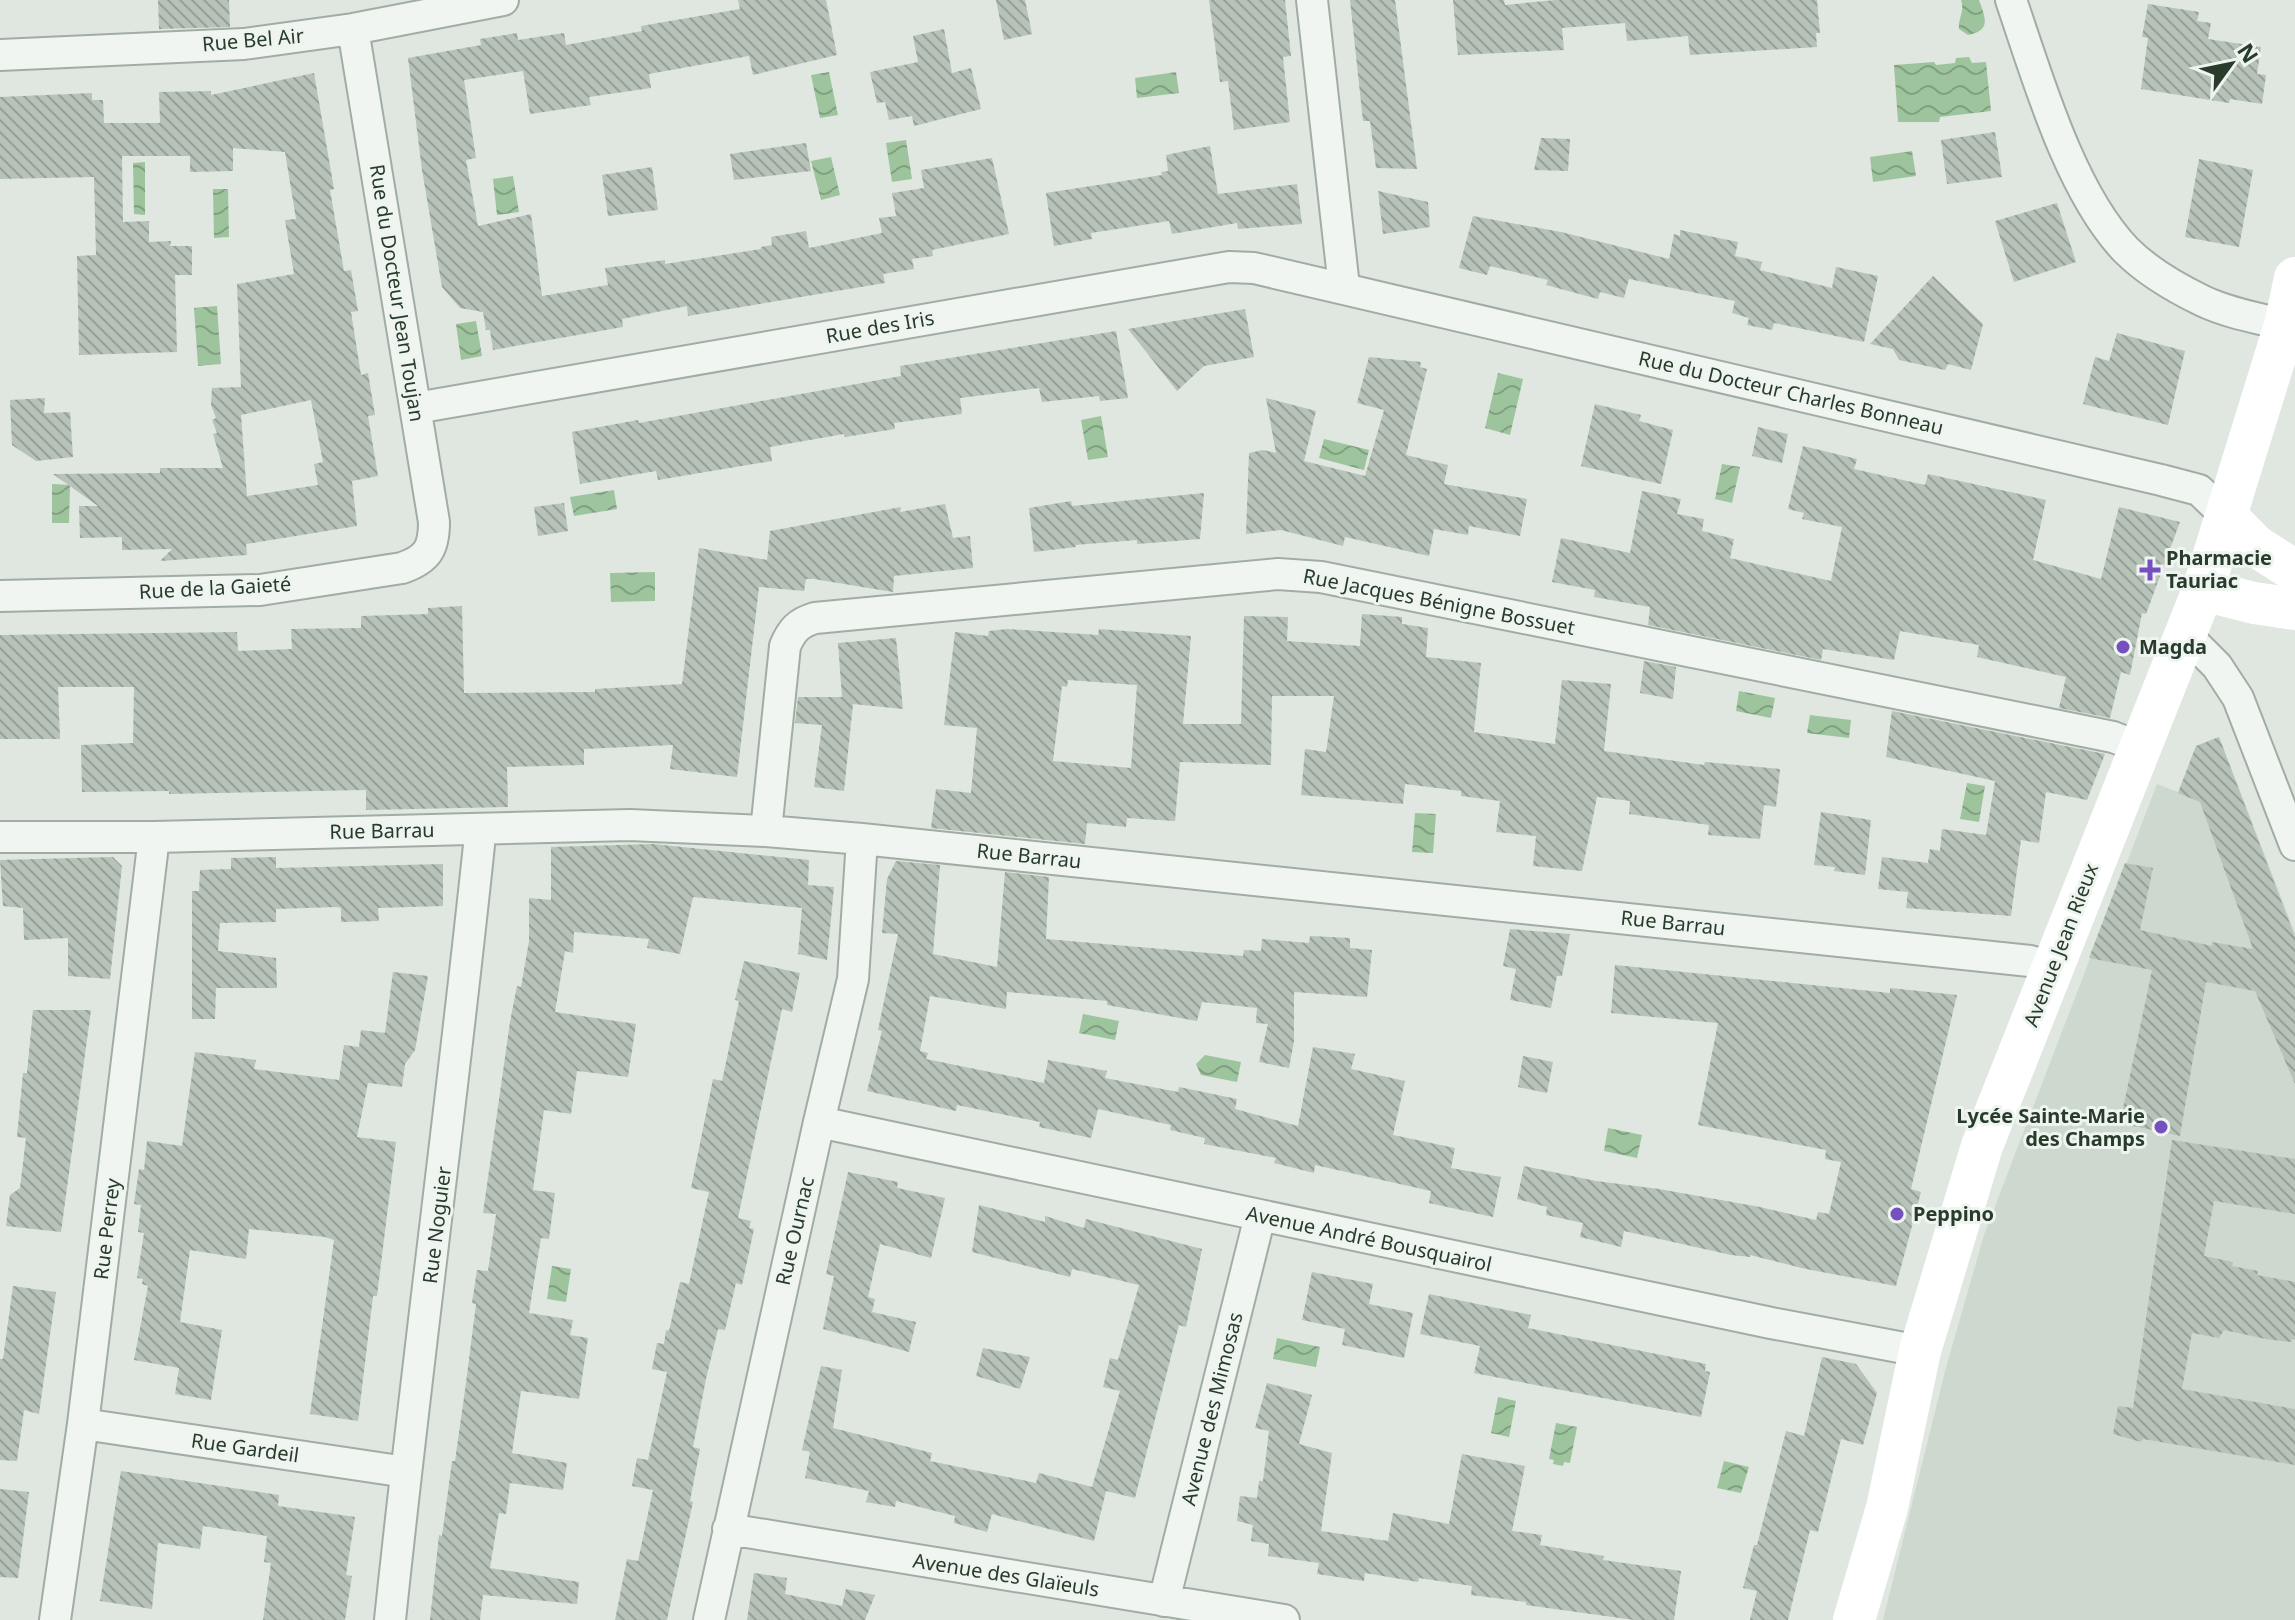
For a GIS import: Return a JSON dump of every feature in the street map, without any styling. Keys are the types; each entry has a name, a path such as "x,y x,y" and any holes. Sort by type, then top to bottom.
{"main road":[{"name":"Avenue Jean Rieux","path":"1854,1620 1887,1508 1920,1351 1982,1146 2203,590 2285,325 2295,278"},
{"path":"2227,517 2256,546 2295,571"},
{"path":"2203,590 2254,603 2295,609"}],"street":[{"name":"Rue Bel Air","path":"0,55 244,44 353,29 503,0"},
{"path":"1312,0 1344,287"},
{"path":"2011,0 2040,86 2073,165 2110,232 2154,273 2205,302 2285,325"},
{"name":"Rue du Docteur Jean Toujan","path":"353,29 434,522 434,542 425,556"},
{"name":"Rue des Iris","path":"416,408 1229,267 1254,268 1344,287"},
{"name":"Rue du Docteur Charles Bonneau","path":"1344,287 2161,480 2199,490 2227,517"},
{"name":"Rue de la Gaieté","path":"0,596 260,590 402,568 425,556"},
{"name":"Rue Jacques Bénigne Bossuet","path":"766,831 785,646 791,632 800,623 830,616 1278,574 1352,583 2113,737 2139,747"},
{"path":"2185,634 2217,666 2238,698 2295,845"},
{"name":"Rue Barrau","path":"0,837 154,837 630,825 766,831 2014,959 2053,967"},
{"name":"Rue Noguier","path":"390,1620 451,1109 479,829"},
{"name":"Rue Perrey","path":"55,1620 83,1424 154,837"},
{"name":"Rue Ournac","path":"709,1620 853,979 862,839"},
{"name":"Avenue André Bousquairol","path":"819,1122 1771,1323 1920,1351"},
{"name":"Avenue des Mimosas","path":"1164,1601 1260,1216"},
{"name":"Rue Gardeil","path":"83,1424 406,1472"},
{"name":"Avenue des Glaïeuls","path":"728,1529 1284,1620"}],"shaded area":[{"path":"2219,737 2295,933 2295,1620 1883,1620 1947,1364 1984,1235 2157,784 2178,792 2196,746"}],"water":[{"path":"1961,0 1979,0 1985,22 1976,33 1968,35 1959,29"},
{"path":"1969,57 1972,63 1986,62 1991,111 1940,117 1939,122 1898,122 1894,65 1955,63 1956,58"},
{"path":"829,72 838,115 820,118 811,75"},
{"path":"1176,72 1179,93 1137,98 1135,78"},
{"path":"906,140 912,179 892,182 886,143"},
{"path":"1912,151 1916,176 1873,182 1870,157"},
{"path":"831,157 840,195 821,200 811,161"},
{"path":"145,162 145,215 134,214 133,163"},
{"path":"513,176 519,212 497,215 493,179"},
{"path":"213,189 228,189 229,237 214,238"},
{"path":"217,306 221,364 198,366 194,308"},
{"path":"476,321 482,356 461,360 456,324"},
{"path":"1498,373 1523,379 1510,435 1485,428"},
{"path":"1101,416 1108,457 1088,460 1081,420"},
{"path":"1324,439 1369,450 1364,470 1319,458"},
{"path":"1722,464 1740,467 1732,503 1715,499"},
{"path":"52,484 70,485 69,523 52,523"},
{"path":"614,490 617,509 574,516 570,497"},
{"path":"655,572 655,601 611,602 610,573"},
{"path":"1739,691 1775,698 1771,718 1736,711"},
{"path":"1810,715 1851,720 1849,738 1807,733"},
{"path":"1967,783 1985,786 1979,822 1960,819"},
{"path":"1415,813 1436,814 1433,853 1412,852"},
{"path":"1083,1014 1119,1021 1115,1040 1079,1033"},
{"path":"1205,1055 1241,1062 1237,1082 1201,1075 1196,1064"},
{"path":"1608,1128 1642,1135 1637,1158 1604,1151"},
{"path":"552,1266 571,1269 566,1302 547,1299"},
{"path":"1277,1338 1320,1347 1316,1367 1273,1359"},
{"path":"1498,1397 1516,1401 1509,1437 1491,1433"},
{"path":"1556,1423 1577,1427 1570,1463 1564,1462 1563,1466 1553,1464 1554,1460 1549,1459"},
{"path":"1724,1461 1749,1467 1741,1493 1717,1488"}],"building":[{"path":"158,0 229,0 230,27 159,29"},
{"path":"738,0 826,0 837,55 753,75 749,56 649,74 651,88 589,97 591,105 530,114 523,71 464,80 476,158 466,160 478,226 531,214 542,296 608,285 605,268 665,260 665,264 761,249 772,245 771,237 806,231 809,248 882,233 879,218 896,216 892,193 924,188 921,170 992,158 1009,234 932,250 933,256 912,259 914,269 883,274 885,283 688,316 687,306 622,319 623,327 493,350 483,312 460,308 442,287 422,170 408,58 481,45 480,39 517,33 518,40 564,33 566,45 642,31 641,26 740,9"},
{"path":"996,0 1025,0 1032,34 1004,40"},
{"path":"1209,0 1285,0 1291,56 1283,57 1290,122 1234,130 1228,81 1220,82"},
{"path":"1350,0 1395,0 1417,169 1376,168 1370,121 1363,121"},
{"path":"1453,0 1504,0 1505,5 1555,0 1817,0 1820,33 1816,33 1817,47 1690,55 1688,36 1627,41 1625,23 1562,28 1564,50 1458,55"},
{"path":"2148,4 2199,12 2197,21 2211,23 2208,39 2261,47 2257,74 2266,75 2262,104 2230,99 2229,103 2141,89 2148,38 2142,37"},
{"path":"944,29 952,73 971,68 981,109 914,126 912,116 889,120 885,102 877,103 870,72 918,62 913,36"},
{"path":"314,73 344,271 351,270 358,311 351,312 361,375 368,373 375,415 368,416 378,476 352,481 357,526 246,544 247,555 160,561 172,549 122,550 122,537 80,538 79,506 98,506 53,474 160,473 160,468 223,468 213,434 217,433 212,420 216,418 211,405 212,388 241,387 237,284 294,274 285,220 296,219 285,152 233,148 233,171 190,172 190,156 122,156 123,222 149,221 149,242 171,241 170,246 192,246 192,275 175,275 177,352 79,355 77,256 96,255 94,177 0,179 0,97 92,93 92,100 103,100 104,123 160,123 159,92 211,91 211,95","holes":["311,400 323,462 314,464 318,485 247,496 241,415"]},
{"path":"1995,132 2002,177 1947,184 1941,140"},
{"path":"1541,138 1570,139 1568,171 1534,170"},
{"path":"806,143 811,171 734,180 730,154"},
{"path":"1210,146 1218,194 1297,184 1302,224 1238,229 1237,223 1172,234 1169,221 1091,233 1092,239 1054,246 1046,193 1162,175 1161,172 1168,171 1166,155"},
{"path":"2199,159 2253,170 2239,247 2185,237"},
{"path":"652,167 658,210 608,216 602,175"},
{"path":"1378,191 1428,202 1430,227 1383,234"},
{"path":"2057,203 2076,262 2014,282 1995,221"},
{"path":"1473,216 1561,232 1669,259 1674,234 1680,236 1680,230 1738,242 1735,256 1762,262 1760,270 1832,288 1836,267 1878,276 1864,342 1774,323 1772,330 1747,325 1749,318 1732,313 1735,301 1629,279 1624,298 1600,292 1598,299 1546,285 1548,280 1490,266 1487,275 1459,268"},
{"path":"1933,276 1983,324 1971,370 1948,364 1945,370 1899,360 1893,349 1870,344"},
{"path":"1245,309 1254,357 1204,366 1177,391 1128,329"},
{"path":"1116,331 1128,398 1100,401 1099,396 1042,402 1039,388 960,398 962,414 894,423 895,429 770,447 772,461 658,480 656,471 580,484 572,432 901,376 900,366"},
{"path":"2117,333 2185,351 2168,425 2083,404 2095,357 2109,361"},
{"path":"1369,357 1421,362 1420,367 1427,369 1406,455 1448,465 1444,484 1527,499 1520,536 1469,526 1468,535 1434,529 1429,556 1345,537 1343,546 1281,530 1246,534 1249,453 1263,450 1276,453 1266,398 1316,411 1304,461 1365,476 1384,410 1357,403"},
{"path":"45,398 44,413 70,412 73,457 36,461 12,445 10,400"},
{"path":"1595,404 1641,415 1639,421 1673,430 1661,484 1581,466"},
{"path":"1758,427 1788,434 1782,463 1752,456"},
{"path":"1803,446 1857,459 1854,469 1925,485 1928,474 2046,500 2033,560 2101,579 2119,507 2180,522 2146,614 2142,613 2130,675 2121,672 2110,718 2059,708 2066,677 1977,657 1979,645 1900,631 1894,660 1823,649 1821,660 1648,625 1650,607 1594,597 1595,590 1552,582 1561,538 1630,553 1642,491 1681,499 1677,514 1704,519 1702,531 1734,539 1730,558 1831,581 1842,527 1802,519 1804,513 1788,509"},
{"path":"1204,493 1200,539 1137,544 1137,540 1034,552 1029,508 1071,501 1072,506"},
{"path":"564,503 568,531 538,536 534,507"},
{"path":"945,504 953,538 970,536 973,568 894,576 893,592 814,579 806,579 804,591 759,587 737,777 670,769 673,745 584,749 584,765 507,767 508,807 366,810 366,790 169,794 169,791 82,792 81,745 133,743 134,687 58,687 60,739 0,739 0,635 237,632 238,651 292,649 291,629 361,628 361,616 428,614 428,608 462,606 464,693 595,692 595,689 682,684 699,548 767,560 770,531 901,507 900,512"},
{"path":"1362,614 1402,617 1402,624 1428,628 1426,657 1481,663 1474,732 1555,744 1562,680 1611,684 1604,751 1704,765 1705,762 1780,769 1776,807 1764,805 1760,839 1708,835 1709,825 1629,814 1630,801 1597,797 1582,871 1533,866 1536,836 1496,832 1500,801 1461,796 1461,791 1405,784 1403,804 1301,795 1305,749 1326,752 1334,696 1272,696 1271,765 1180,762 1175,821 1127,818 1126,827 1087,823 1085,844 931,828 936,789 971,793 977,728 944,725 955,632 988,636 989,631 1007,629 1098,635 1099,629 1191,636 1183,724 1241,724 1244,616 1288,617 1287,641 1360,646","holes":["1068,680 1137,685 1131,768 1053,761 1062,686 1067,687"]},
{"path":"896,638 903,709 853,704 844,791 814,787 822,725 795,723 798,697 842,697 838,643"},
{"path":"1644,661 1676,667 1673,699 1640,693"},
{"path":"1892,711 2105,754 2087,800 2046,792 2039,843 2021,840 2011,916 1906,908 1908,892 1878,889 1882,857 1928,863 1930,849 1940,851 1942,829 1986,835 1995,781 1886,757"},
{"path":"2219,737 2295,937 2295,1084 2255,991 2206,982 2180,1136 2120,1123 2152,970 2089,958 2125,863 2153,868 2140,930 2212,946 2212,942 2253,949 2200,802 2178,793 2196,746"},
{"path":"1821,812 1871,820 1865,875 1814,865"},
{"path":"653,844 809,860 808,885 834,887 827,960 798,954 802,908 693,897 680,954 647,948 649,939 574,932 573,953 565,951 555,1012 636,1024 628,1077 577,1071 571,1114 544,1110 533,1190 555,1193 549,1239 541,1238 529,1313 573,1320 570,1335 588,1338 579,1399 521,1391 512,1453 567,1463 563,1490 510,1483 506,1514 499,1513 490,1568 579,1582 577,1604 483,1595 480,1620 430,1620 439,1535 442,1536 466,1383 477,1270 488,1271 496,1214 483,1213 510,1022 517,986 521,987 529,941 529,898 551,900 551,847"},
{"path":"113,857 122,866 110,979 68,976 68,938 24,940 23,908 3,906 0,860"},
{"path":"276,857 276,868 443,864 443,906 378,908 379,921 341,922 341,908 337,907 276,909 276,922 220,923 218,951 276,958 277,988 216,988 215,1019 192,1019 192,891 199,891 200,870 231,869 231,858"},
{"path":"896,861 940,865 933,954 997,967 1005,872 1049,877 1046,939 1243,956 1244,950 1261,951 1262,939 1309,943 1310,936 1350,938 1350,948 1372,950 1367,997 1294,992 1294,1041 1289,1068 1259,1062 1268,1024 1256,1023 1257,1008 1202,1002 1197,1021 1107,1005 1107,1001 1007,992 1006,1009 930,996 920,1051 928,1053 926,1059 1044,1083 1048,1060 1107,1071 1105,1078 1178,1092 1179,1087 1237,1099 1235,1109 1298,1126 1313,1047 1355,1054 1351,1069 1405,1081 1393,1135 1455,1148 1451,1168 1501,1177 1493,1217 1429,1203 1431,1191 1315,1165 1314,1173 1274,1163 1276,1158 1204,1144 1205,1138 1170,1130 1171,1125 1098,1109 1091,1138 1039,1127 1040,1122 957,1105 956,1111 867,1091 882,1031 878,1030 898,934 882,933 887,879"},
{"path":"1510,929 1570,934 1562,976 1557,976 1551,1008 1510,1000 1516,969 1503,966"},
{"path":"744,961 800,973 792,1012 782,1009 738,1218 751,1221 749,1228 754,1229 742,1285 736,1283 725,1330 718,1329 706,1379 693,1447 700,1449 690,1501 693,1502 667,1620 615,1620 627,1559 638,1561 653,1490 632,1486 637,1458 648,1460 667,1372 652,1369 657,1343 664,1344 666,1330 669,1331 680,1282 689,1284 709,1192 691,1188 713,1079 722,1081"},
{"path":"1615,965 1890,993 1890,988 1957,995 1911,1189 1921,1192 1896,1286 1624,1231 1621,1247 1580,1237 1583,1223 1546,1215 1547,1207 1517,1199 1524,1166 1596,1181 1760,1207 1816,1220 1818,1212 1829,1214 1841,1162 1825,1159 1826,1150 1698,1125 1718,1023 1611,1013"},
{"path":"393,972 428,976 415,1050 405,1064 402,1087 368,1083 357,1137 396,1142 358,1421 310,1414 334,1240 325,1237 249,1229 246,1259 190,1250 180,1322 222,1330 211,1400 175,1394 179,1368 134,1360 148,1286 142,1284 143,1279 137,1278 144,1233 138,1232 141,1205 134,1204 139,1169 144,1170 147,1141 182,1146 195,1052 256,1060 254,1069 339,1080 344,1045 359,1047 361,1030 385,1033"},
{"path":"33,1010 91,1010 61,1232 6,1226 10,1195 20,1188 26,1138 17,1137"},
{"path":"1523,1056 1553,1062 1547,1093 1518,1087"},
{"path":"2172,1140 2295,1159 2295,1214 2214,1201 2204,1256 2233,1262 2232,1266 2258,1271 2257,1275 2295,1282 2295,1340 2266,1339 2224,1330 2219,1338 2192,1333 2182,1389 2295,1409 2295,1465 2143,1439 2141,1442 2113,1434 2118,1406 2133,1408"},
{"path":"848,1172 898,1182 897,1188 945,1198 931,1258 880,1244 868,1297 875,1299 872,1312 916,1322 909,1352 823,1329 834,1276 826,1274"},
{"path":"979,1205 1045,1222 1045,1216 1084,1228 1086,1219 1202,1249 1186,1327 1179,1325 1135,1498 1106,1491 1094,1541 992,1514 987,1532 954,1523 955,1516 896,1501 895,1507 866,1502 869,1491 805,1478 810,1452 802,1450 821,1366 842,1370 833,1428 932,1453 930,1461 1036,1483 1039,1473 1092,1487 1120,1391 1103,1387 1110,1358 1118,1360 1139,1285 1072,1269 1070,1277 972,1252"},
{"path":"1312,1272 1373,1284 1369,1304 1413,1313 1404,1358 1342,1345 1345,1329 1302,1320"},
{"path":"13,1286 56,1292 39,1414 24,1410 17,1461 0,1460 0,1359 3,1359"},
{"path":"1429,1294 1531,1315 1528,1328 1706,1364 1705,1371 1710,1372 1701,1417 1474,1373 1480,1346 1420,1334"},
{"path":"983,1348 1030,1357 1020,1389 976,1376"},
{"path":"1822,1357 1856,1364 1877,1393 1863,1445 1841,1439 1818,1532 1810,1530 1788,1620 1750,1620 1757,1591 1743,1588 1754,1545 1757,1545 1786,1431 1804,1436"},
{"path":"1267,1383 1312,1395 1299,1444 1332,1453 1321,1531 1388,1541 1393,1513 1449,1524 1462,1454 1525,1466 1512,1531 1542,1535 1540,1545 1604,1556 1603,1560 1681,1571 1674,1620 1634,1620 1526,1605 1526,1602 1471,1595 1472,1586 1419,1578 1418,1582 1365,1573 1364,1581 1317,1574 1319,1563 1268,1556 1269,1544 1251,1541 1253,1525 1237,1521 1240,1496 1257,1498 1259,1481 1263,1481 1269,1431 1255,1428"},
{"path":"121,1471 279,1495 278,1506 355,1517 346,1575 352,1576 345,1620 263,1620 271,1563 264,1562 267,1536 203,1526 200,1549 158,1543 152,1609 100,1601"},
{"path":"0,1489 29,1492 18,1578 0,1577"},
{"path":"754,1573 787,1578 785,1594 842,1606 846,1589 875,1595 865,1620 747,1620"}],"place":[{"name":"Pharmacie Tauriac","path":"2150,570"},
{"name":"Magda","path":"2123,647"},
{"name":"Lycée Sainte-Marie des Champs","path":"2161,1127"},
{"name":"Peppino","path":"1897,1214"}]}
